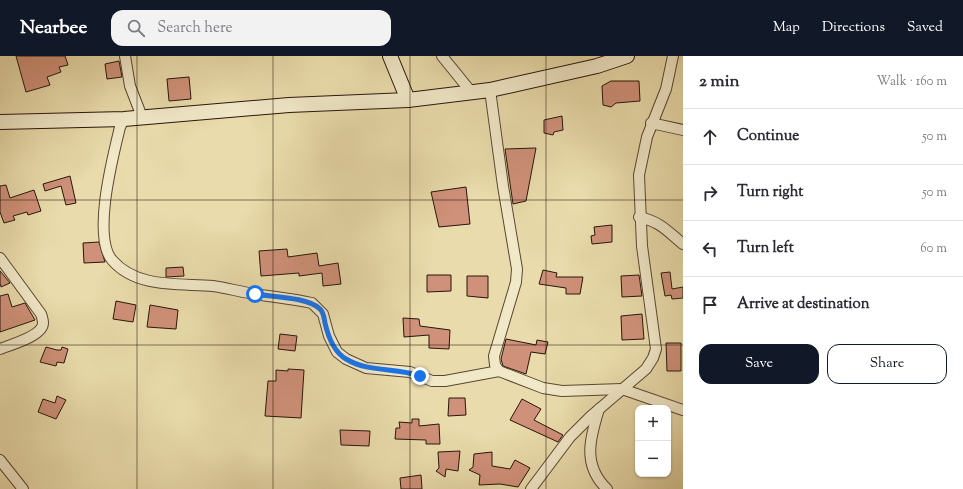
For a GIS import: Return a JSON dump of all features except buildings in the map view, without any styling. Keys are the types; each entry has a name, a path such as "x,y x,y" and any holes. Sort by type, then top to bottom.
{"street":[{"path":"125,56 130,86 142,117"},
{"path":"390,56 408,100"},
{"path":"442,56 472,93"},
{"path":"0,122 124,119 289,105 408,100 490,90 597,66 627,56"},
{"path":"531,489 570,437 599,409 646,369 653,358 656,349 647,289 639,217 639,175 651,123 666,89 673,56"},
{"path":"490,90 502,179 517,269 516,282 494,356 495,365 499,371"},
{"path":"124,119 120,127 104,202 104,234 112,260 128,273 154,282 214,287 312,303 324,314 329,336 337,352 346,360 366,368 410,372 432,381 444,381 499,371 543,388 556,390 582,391 622,389 683,410"},
{"path":"651,123 683,130"},
{"path":"639,217 653,220 663,226 683,244"},
{"path":"0,258 41,314 43,324 41,330 32,336 0,349"},
{"path":"599,409 592,432 590,456 593,471 608,489"},
{"path":"0,460 23,489"}],"route":[{"path":"255,294 312,303 324,314 325,324 333,345 337,352 346,360 362,365 366,368 410,372 420,376"}]}
